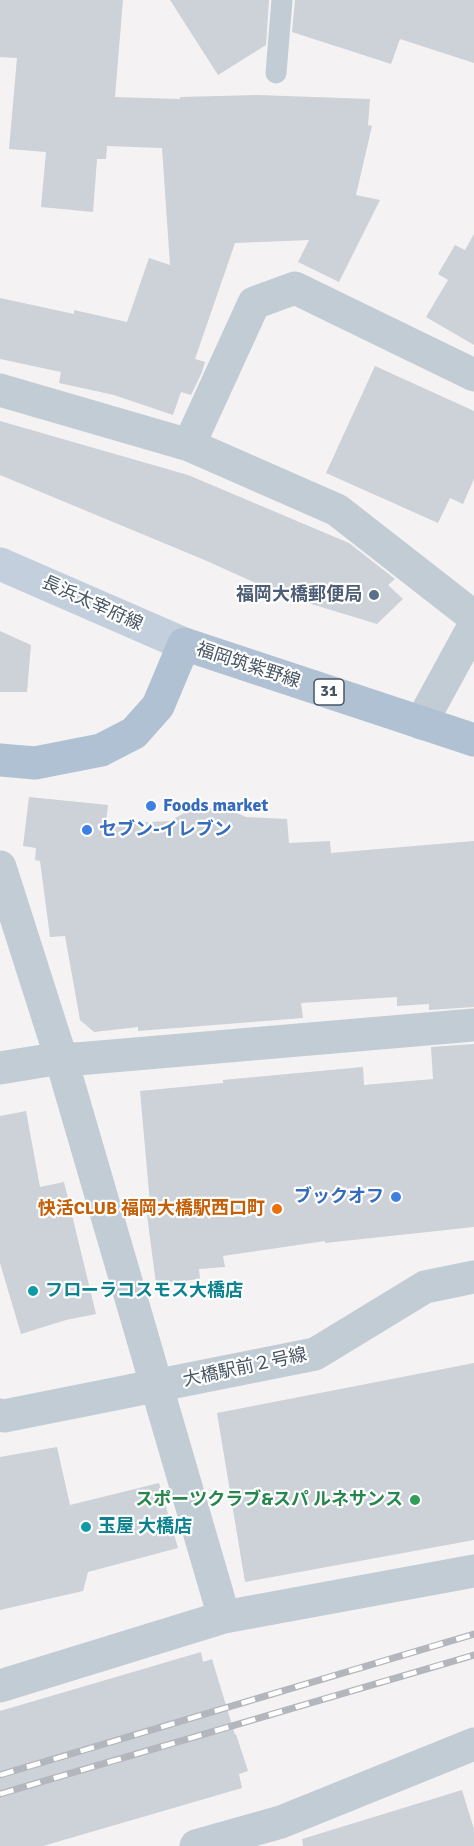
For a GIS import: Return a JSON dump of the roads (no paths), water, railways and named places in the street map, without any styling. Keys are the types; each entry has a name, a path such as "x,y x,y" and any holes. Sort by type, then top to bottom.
{"main road":[{"name":"福岡筑紫野線","path":"0,760 35,763 101,750 134,734 158,706 184,644 474,740"}],"street":[{"path":"189,445 254,303 295,288 474,375"},
{"path":"0,390 189,445 338,510 474,617"},
{"name":"長浜太宰府線","path":"0,564 184,644"},
{"path":"421,723 474,626"},
{"path":"0,867 61,1058 224,1617"},
{"path":"0,1068 61,1058 88,1058 474,1025"},
{"name":"大橋駅前２号線","path":"0,1415 156,1387 315,1354 424,1287 474,1277"},
{"path":"0,1686 224,1617 474,1571"},
{"path":"196,1846 281,1822 474,1744"}],"lane":[{"path":"276,74 282,0"}],"railway":[{"path":"0,1775 474,1634"},
{"path":"0,1794 474,1655"}],"place":[{"name":"福岡大橋郵便局","path":"374,595"},
{"name":"Foods market","path":"151,806"},
{"name":"セブン-イレブン","path":"87,830"},
{"name":"ブックオフ","path":"396,1197"},
{"name":"快活CLUB 福岡大橋駅西口町","path":"277,1209"},
{"name":"フローラコスモス大橋店","path":"33,1291"},
{"name":"スポーツクラブ&スパ ルネサンス","path":"415,1500"},
{"name":"玉屋 大橋店","path":"86,1527"}]}
